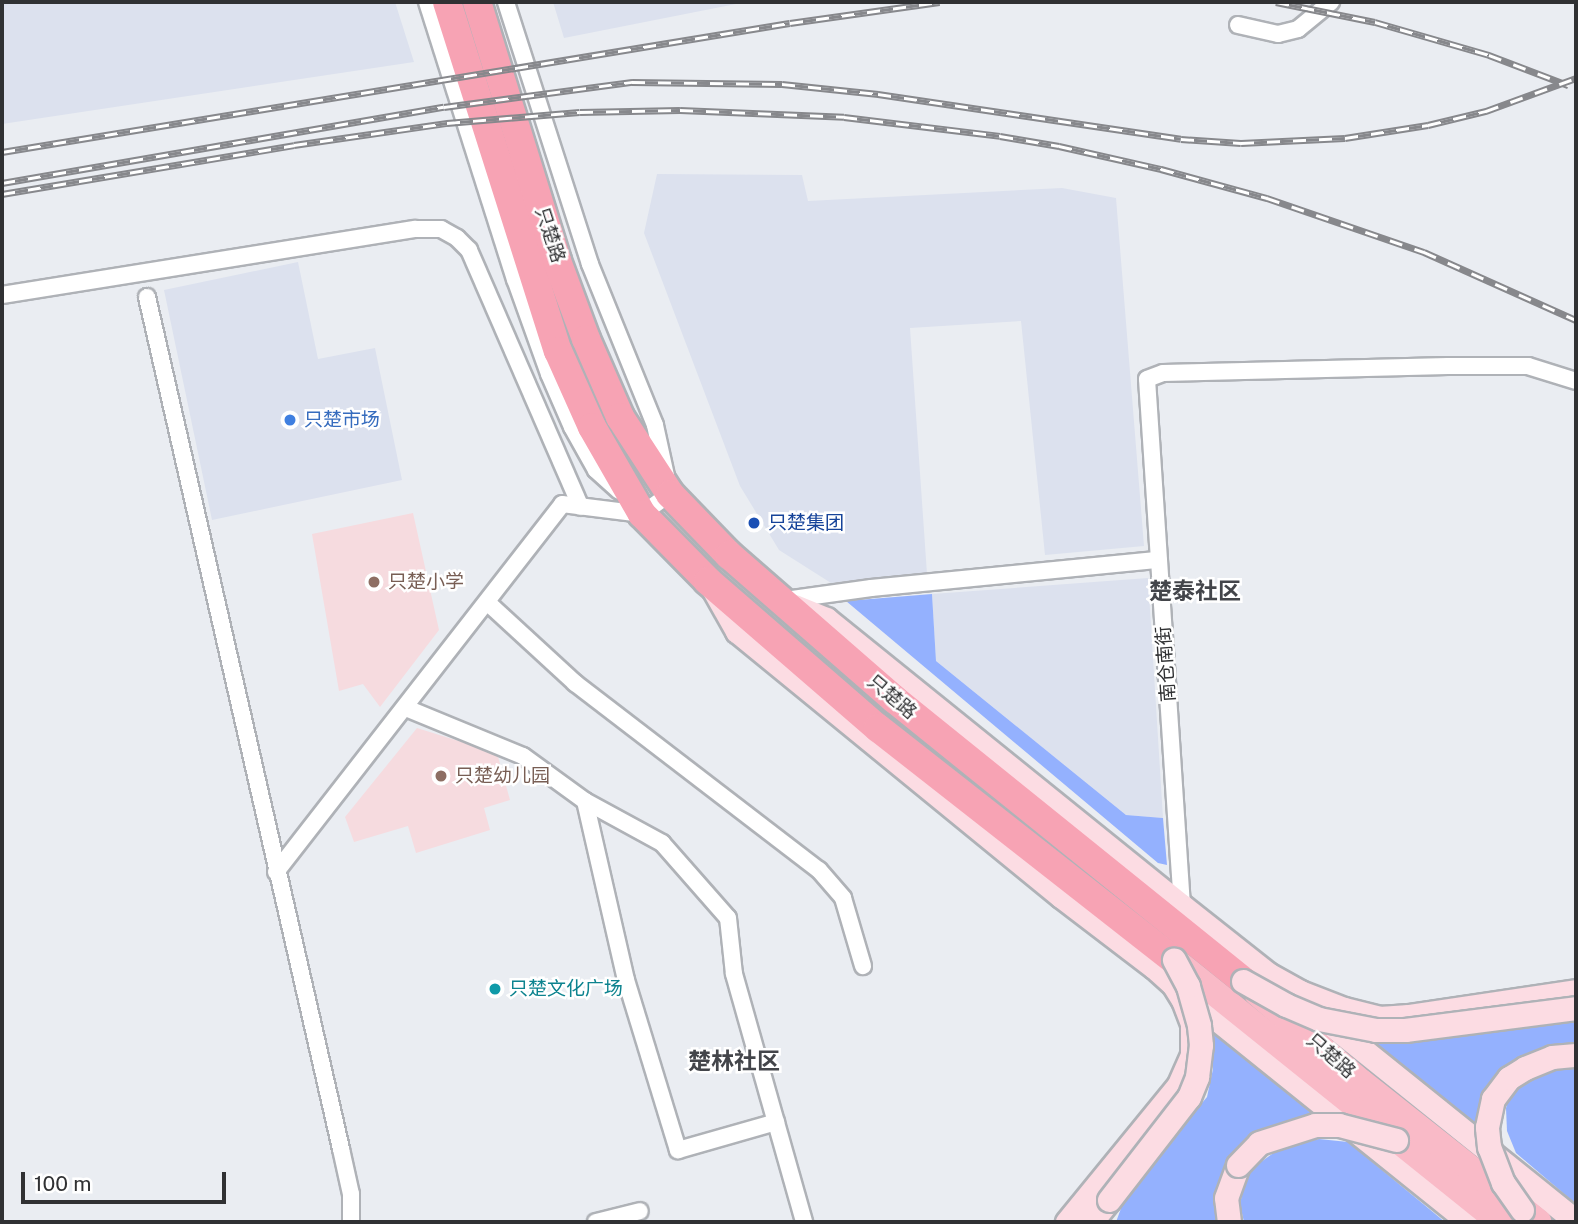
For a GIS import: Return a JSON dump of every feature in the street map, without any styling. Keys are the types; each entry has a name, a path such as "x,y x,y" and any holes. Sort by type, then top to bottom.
{"highway":[{"name":"只楚路","path":"447,2 558,351 592,427 642,514 708,581 878,728 1022,839 1174,972"},
{"name":"只楚路","path":"477,2 557,261 586,339 620,417 670,494 729,555 779,600 1041,818 1255,978"}],"main road":[{"path":"708,581 737,631 1174,972 1469,1222"},
{"path":"779,600 826,619 1182,906 1286,1005 1319,1019 1376,1030 1405,1030 1576,1008"},
{"path":"1091,1222 1106,1211 1182,1108 1197,1077 1201,1045 1199,1025 1188,986 1174,972"},
{"path":"1067,1222 1181,1079 1192,1055 1192,1024 1174,972"},
{"name":"只楚路","path":"1174,972 1396,1140 1520,1218"},
{"path":"1255,978 1344,1009 1379,1018 1576,991"},
{"path":"1255,978 1576,1221"},
{"name":"只楚路","path":"1255,978 1362,1082 1520,1218"},
{"path":"1520,1218 1489,1147 1487,1127 1493,1099 1516,1073 1552,1058 1576,1055"},
{"path":"1229,1222 1226,1198 1231,1177 1243,1158 1259,1143 1291,1132 1326,1125 1369,1131 1396,1140"}],"street":[{"path":"427,2 515,279 549,374 572,427 596,470 642,514"},
{"path":"276,872 562,504 642,514 670,494 655,425 590,264 506,2"},
{"path":"1238,24 1278,34 1298,29 1331,2"},
{"path":"2,295 416,229 441,229 457,238 469,250 581,507"},
{"path":"147,297 351,1194 351,1222"},
{"name":"南仓南街","path":"1182,906 1147,379 1163,373 1528,366 1576,381"},
{"path":"779,600 1159,560"},
{"path":"487,602 575,683 819,870 843,898 863,966"},
{"path":"406,708 523,756 585,801 662,844 728,918 734,974 804,1222"},
{"path":"585,801 626,980 678,1150 776,1122"},
{"path":"596,1222 640,1210"}],"shaded area":[{"path":"2,2 395,2 414,62 2,124"},
{"path":"553,2 746,2 564,38"},
{"path":"657,174 802,175 808,201 1062,188 1116,198 1144,546 1045,555 1021,321 910,328 927,574 831,583 779,550 740,486 644,233"},
{"name":"只楚市场","path":"298,262 318,359 375,348 402,480 212,520 164,290"},
{"name":"只楚小学","path":"413,513 439,630 380,707 363,684 339,691 312,534"},
{"path":"1148,578 1163,818 1126,815 936,661 932,594"},
{"path":"932,594 936,661 1126,815 1163,818 1167,865 1158,863 846,601"},
{"name":"只楚幼儿园","path":"417,728 497,753 510,800 484,808 490,830 416,853 408,826 354,842 345,817"},
{"path":"1576,1020 1576,1046 1542,1049 1478,1125 1366,1039 1403,1041"},
{"path":"1213,1024 1313,1115 1271,1126 1232,1156 1219,1184 1220,1222 1116,1222 1127,1192 1207,1097 1213,1069"},
{"path":"1576,1062 1576,1204 1516,1153 1507,1131 1506,1108 1512,1087 1531,1075"},
{"path":"1319,1139 1348,1142 1445,1222 1244,1222 1240,1205 1244,1183 1254,1167 1283,1146"}],"railway":[{"path":"2,152 790,23 940,2"},
{"path":"1276,2 1375,22 1489,55 1568,85"},
{"path":"2,183 444,107 632,82 782,84 878,94 1181,139 1241,143 1345,138 1428,125 1486,111 1576,78"},
{"path":"2,194 294,145 447,123 580,112 680,110 844,117 1059,146 1161,169 1267,198 1424,252 1576,320"}],"place":[{"name":"只楚市场","path":"290,420"},
{"name":"只楚集团","path":"754,523"},
{"name":"只楚小学","path":"374,582"},
{"name":"只楚幼儿园","path":"441,776"},
{"name":"只楚文化广场","path":"495,989"}],"district":[{"name":"楚泰社区","path":"1195,591"},
{"name":"楚林社区","path":"734,1061"}]}
